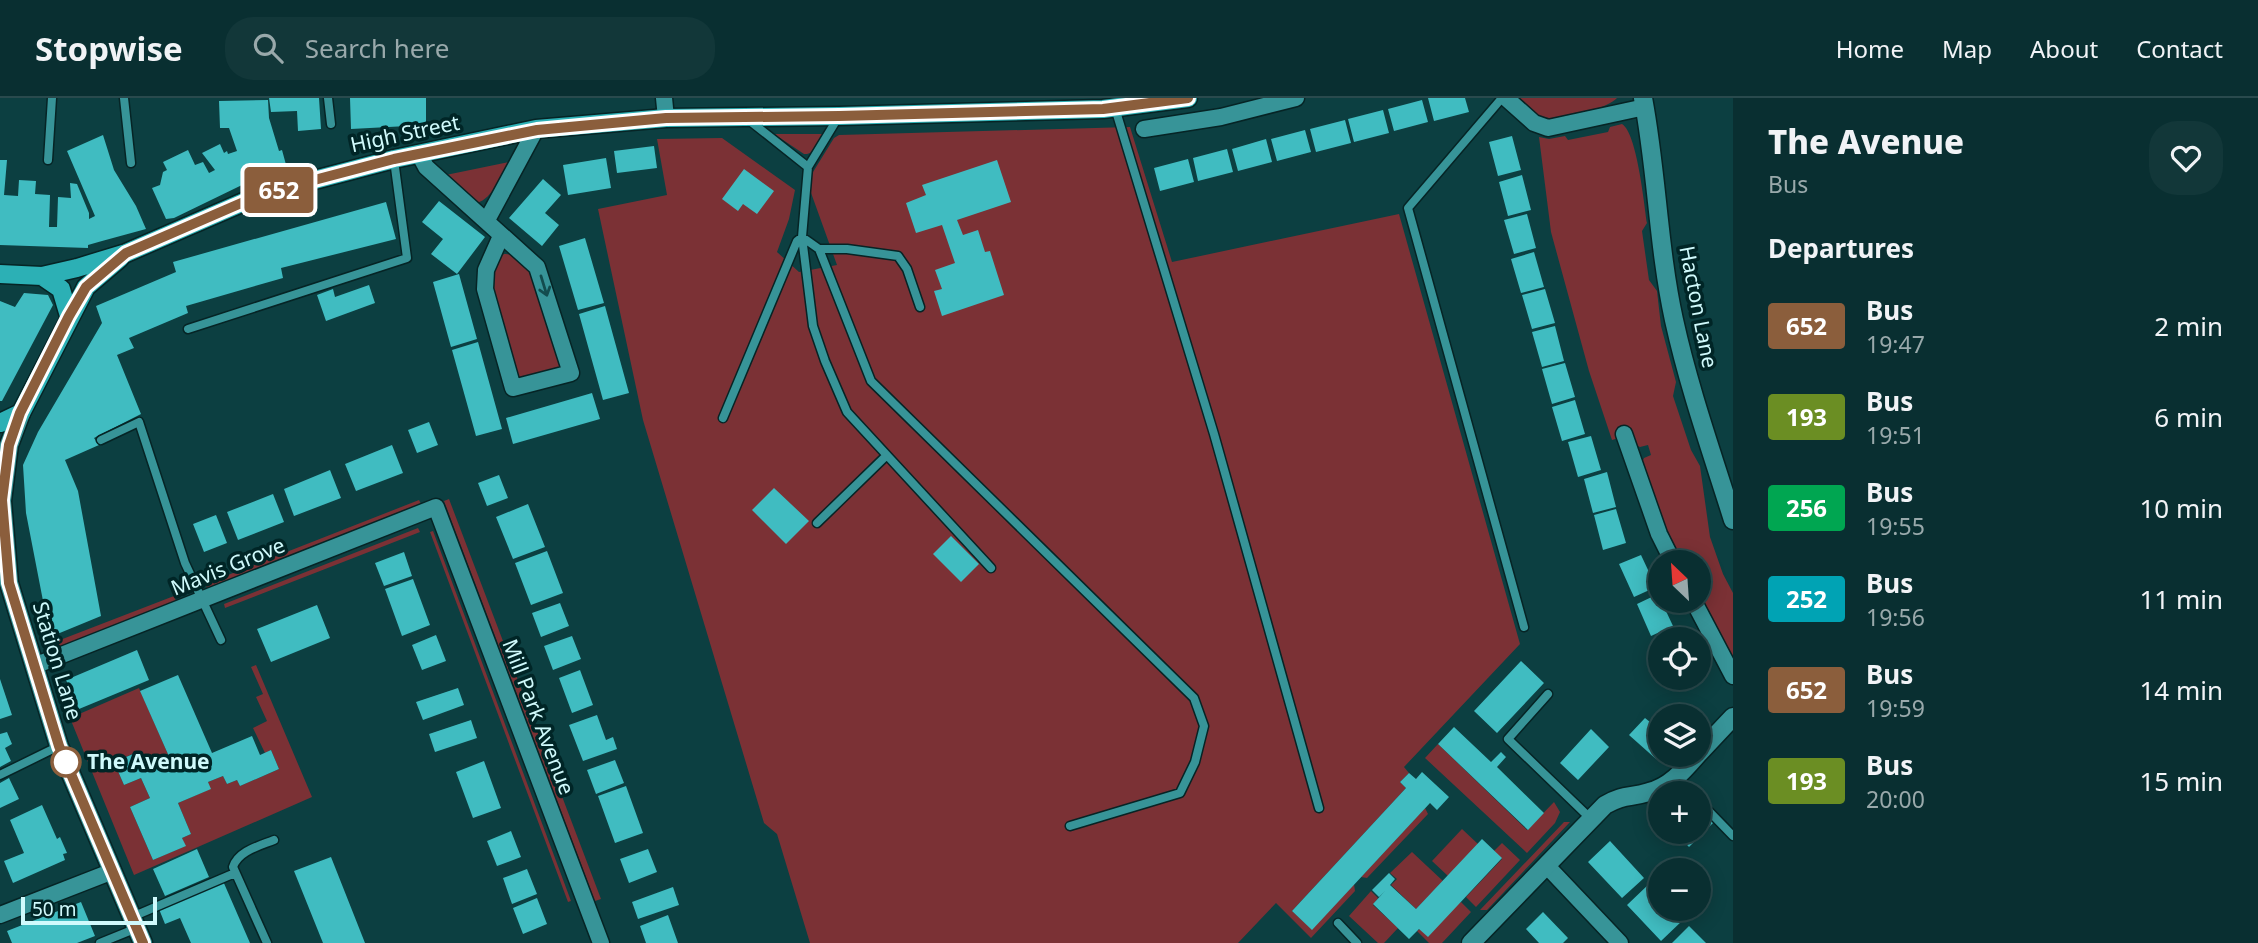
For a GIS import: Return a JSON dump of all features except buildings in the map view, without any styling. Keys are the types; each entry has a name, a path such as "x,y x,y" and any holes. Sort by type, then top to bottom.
{"main road":[{"name":"High Street","path":"0,274 42,276 126,253 246,201 319,178 394,159 537,130 666,118 1115,108 1188,98"},
{"name":"High Street","path":"69,316 86,287 126,253"},
{"path":"42,276 61,289 69,316"},
{"name":"Station Lane","path":"20,413 69,316"},
{"path":"0,423 20,413"}],"street":[{"path":"664,98 666,118"},
{"path":"1144,129 1221,117 1296,98"},
{"path":"1504,98 1542,128 1556,127 1644,103"},
{"name":"Hacton Lane","path":"1644,103 1674,320 1699,415 1733,520"},
{"path":"487,220 537,130"},
{"path":"419,154 426,167 537,267 571,373 513,388 485,289 486,270 501,236"},
{"name":"Station Lane","path":"20,413 9,445 1,498 9,583 59,746 137,930"},
{"path":"1624,434 1667,550"},
{"name":"Mavis Grove","path":"34,666 436,507"},
{"name":"Mill Park Avenue","path":"436,507 601,943"},
{"path":"1700,613 1733,676"},
{"path":"1711,741 1733,717"},
{"path":"1471,943 1605,804 1620,796 1648,793 1662,788 1686,767"},
{"path":"1546,865 1620,943"},
{"path":"0,915 113,871"}],"lane":[{"path":"48,160 52,98"},
{"path":"124,98 131,163"},
{"path":"328,98 331,124"},
{"path":"1504,98 1408,208 1524,627"},
{"path":"1115,108 1218,447 1319,808"},
{"path":"839,116 808,167 802,237 813,326 847,412 990,568"},
{"path":"746,117 808,167"},
{"path":"188,329 407,258 394,159"},
{"path":"802,237 819,249 871,381 1194,698 1204,726 1195,762 1180,793 1070,826"},
{"path":"723,418 797,241 802,237"},
{"path":"819,249 847,249 898,256 907,269 920,307"},
{"path":"101,440 139,422 185,563 221,640"},
{"path":"817,523 886,456"},
{"path":"1548,694 1508,739 1590,818"},
{"path":"0,775 59,746"},
{"path":"1676,777 1680,781"},
{"path":"1711,813 1733,836"},
{"path":"267,943 233,867 242,854 274,840"},
{"path":"100,943 137,930 235,873"},
{"path":"1338,923 1357,943"}],"shaded area":[{"path":"1516,98 1617,98 1593,110 1550,118 1536,114"},
{"path":"1622,124 1627,130 1639,169 1647,223 1642,231 1649,280 1657,291 1661,326 1676,382 1673,396 1691,450 1700,466 1710,537 1733,593 1733,665 1706,613 1712,612 1712,550 1673,550 1662,529 1641,465 1644,458 1651,455 1648,445 1635,445 1629,435 1612,440 1589,371 1551,232 1539,137 1549,139 1565,136 1568,140 1608,132 1610,127"},
{"path":"1130,127 1172,262 1399,214 1520,644 1404,767 1409,773 1400,782 1406,788 1292,911 1312,929 1354,884 1355,891 1311,938 1276,903 1238,943 810,943 777,834 764,823 643,420 598,209 667,195 657,139 722,138 795,190 789,219 777,252 799,272 837,265 810,190 810,180 834,138 839,135"},
{"path":"774,134 823,134 814,150 804,154"},
{"path":"509,162 492,192 477,203 441,176"},
{"path":"504,254 521,260 532,274 562,369 517,382 490,281 500,257"},
{"path":"449,499 601,899 595,901 444,501"},
{"path":"419,500 421,504 207,588 205,584"},
{"path":"418,528 420,532 225,608 224,604"},
{"path":"433,531 571,901 568,902 430,532"},
{"path":"174,596 176,601 49,651 47,645"},
{"path":"256,665 312,797 134,875 70,718 139,688 171,761 146,772 137,752 114,762 124,785 141,778 150,798 130,807 153,860 185,846 182,838 191,834 178,803 210,789 208,782 223,776 227,784 237,780 240,786 279,769 271,750 265,753 253,728 267,721 256,697 263,694 251,667"},
{"path":"1438,744 1527,830 1554,802 1560,812 1555,823 1527,853 1425,758"},
{"path":"1425,808 1428,814 1367,878 1361,877"},
{"path":"1564,822 1570,822 1487,910 1480,910"},
{"path":"1462,829 1478,844 1448,876 1432,861"},
{"path":"1502,843 1520,860 1476,907 1466,897 1502,859 1494,851"},
{"path":"1412,852 1443,881 1416,909 1391,885 1397,879 1390,873"},
{"path":"1371,891 1378,898 1373,905 1398,928 1384,943 1378,943 1349,916"},
{"path":"1461,902 1471,912 1442,943 1429,943 1417,931"}],"bus line":[{"name":"652","path":"143,943 59,746 9,583 2,500 9,445 20,413 86,287 126,253 246,201 284,188 394,159 537,130 666,118 1103,109 1188,98"}],"place":[{"name":"The Avenue","path":"66,762"}]}
